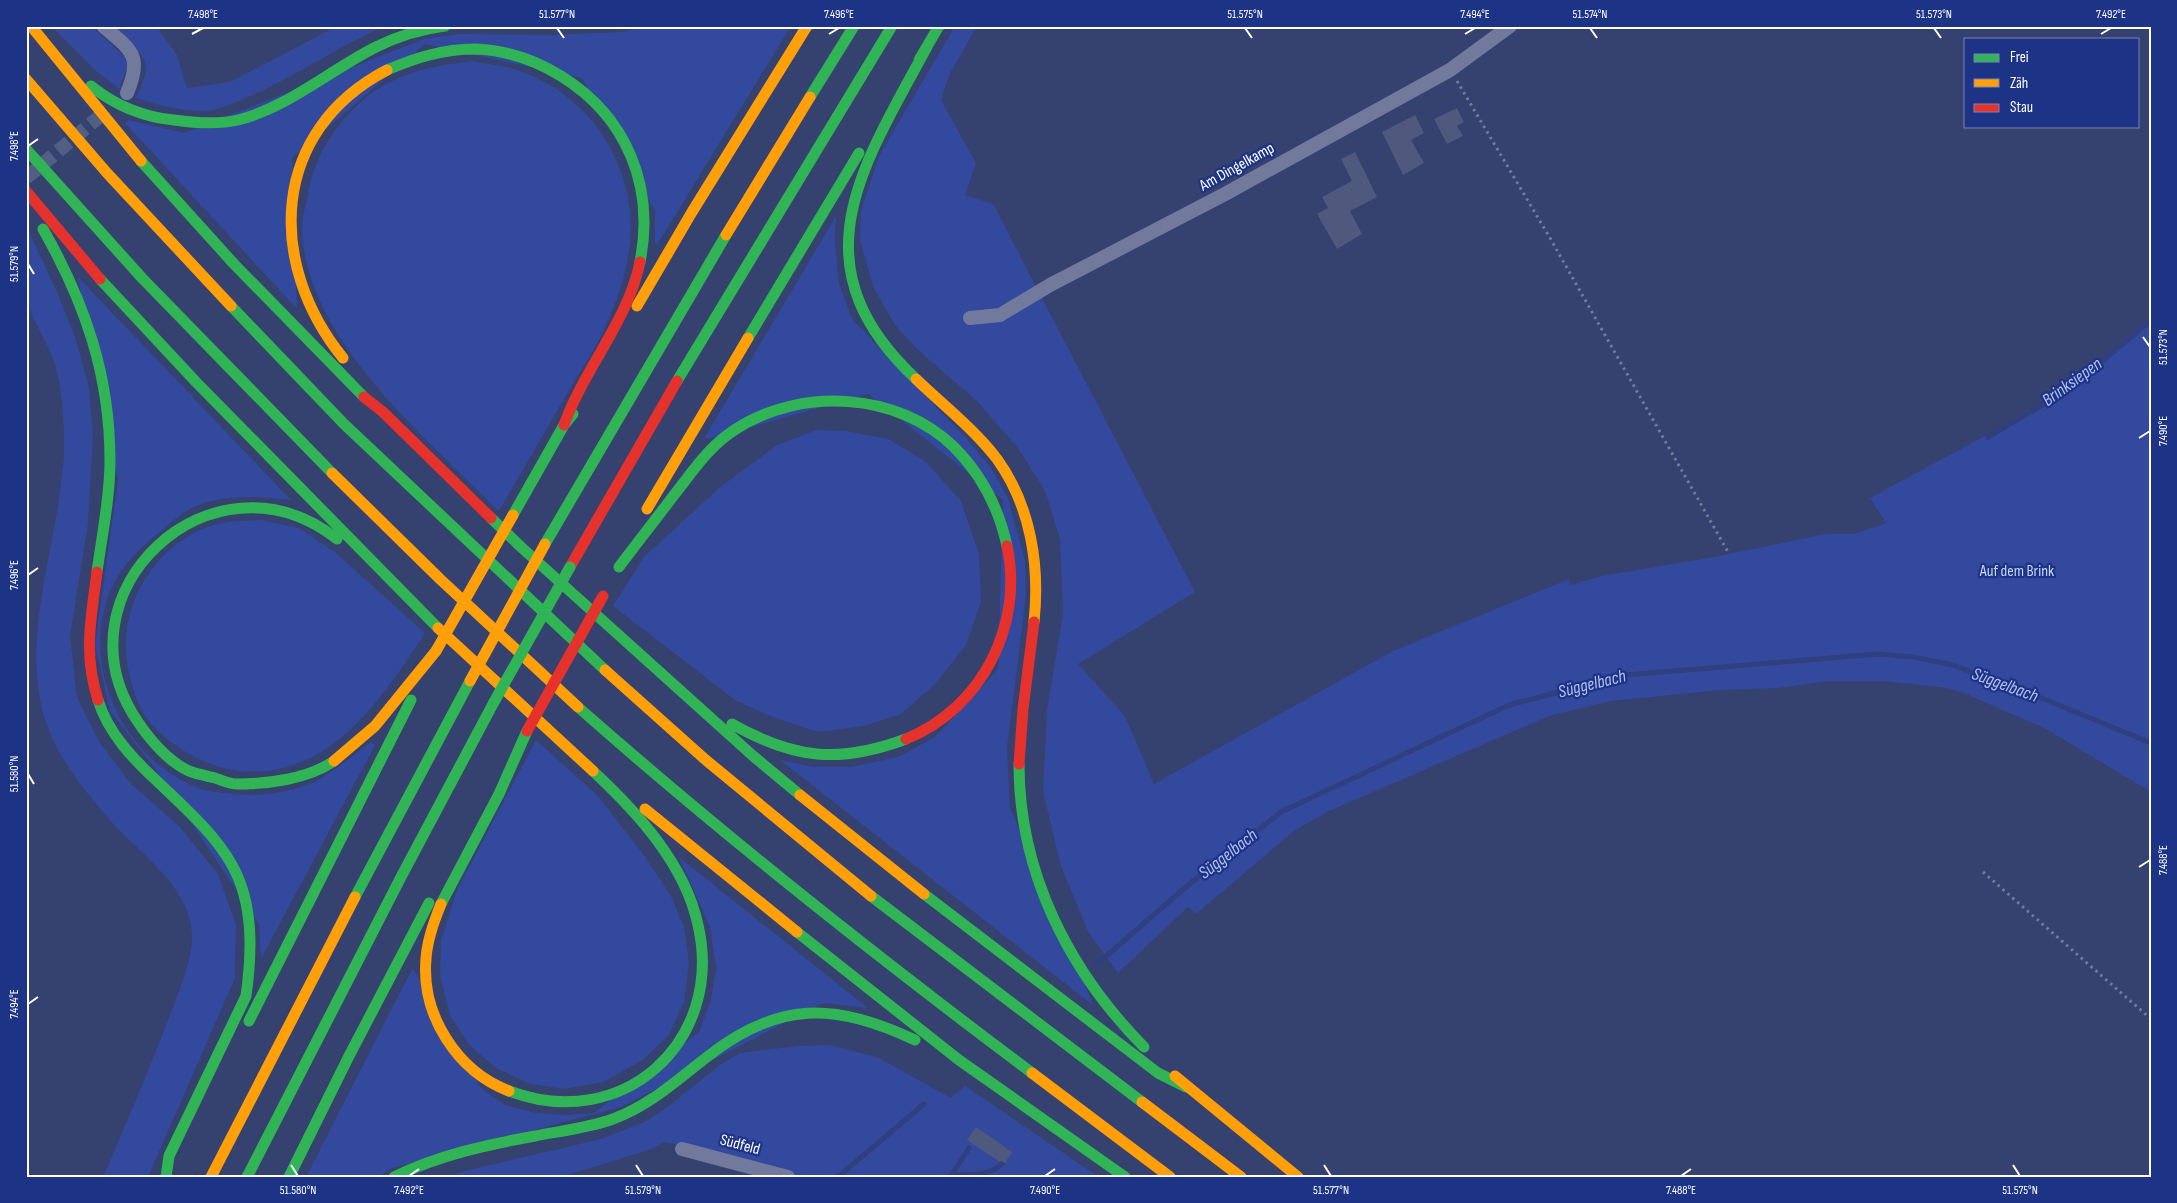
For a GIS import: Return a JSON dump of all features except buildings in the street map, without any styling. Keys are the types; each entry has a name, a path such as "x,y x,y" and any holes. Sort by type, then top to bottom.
{"highway":[{"path":"31,26 80,77 98,93 118,106 161,119 220,123 248,116 280,103 367,51 427,28 445,26"},
{"path":"31,26 138,158 234,264 360,394 383,412 520,547 752,755 885,864 1158,1073 1186,1087"},
{"path":"242,1034 436,651 564,426 583,401 692,212 807,26"},
{"path":"212,1177 306,989 545,544 690,294 854,26"},
{"path":"247,1177 387,904 494,702 699,342 892,26"},
{"path":"939,26 869,157 856,192 848,245 854,284 866,318 886,348 997,459 1012,485 1022,508 1033,547 1036,576 1019,739 1021,808 1029,848 1054,920 1068,949 1088,982 1111,1012 1131,1035 1186,1087 1298,1177"},
{"path":"383,412 366,386 331,343 312,312 299,280 292,251 290,222 294,192 301,165 312,140 328,116 348,94 371,77 393,65 420,55 470,48 493,50 543,64 566,79 588,95 606,114 620,134 635,163 644,212 643,242 633,290 576,393 564,426"},
{"path":"666,678 756,738 783,749 817,755 846,756 878,749 921,734 948,715 971,692 988,668 1002,639 1011,602 1011,561 1000,515 984,482 960,452 933,430 907,415 878,405 843,401 813,402 783,408 759,417 737,429 717,443 697,466 617,571 639,523 703,412 832,195 927,48"},
{"path":"26,79 107,173 216,291 344,424 591,657 707,761 858,886 1241,1177"},
{"path":"26,149 190,330 320,462 453,592 565,695 728,836 830,919 1170,1177"},
{"path":"26,191 58,231 181,368 375,563 404,595 587,765 652,834 671,862 690,897 698,925 703,950 704,975 699,999 691,1022 679,1043 652,1071 628,1088 598,1099 566,1102 536,1100 515,1094 490,1083 452,1049 438,1025 425,980 427,950 435,922 447,894 491,810 527,731"},
{"path":"26,201 66,270 82,306 94,342 109,419 109,478 88,641 94,689 102,714 122,745 199,823 232,865 245,898 250,935 250,967 246,996 169,1156 167,1177"},
{"path":"404,595 368,569 334,535 303,518 280,511 251,507 224,509 173,531 159,542 141,561 126,583 117,606 112,632 112,665 121,696 135,725 151,744 179,766 226,784 252,785 275,783 302,775 330,763 353,745 384,718 436,651"},
{"path":"290,1177 349,1056 463,839 605,593"},
{"path":"587,765 960,1060 1125,1177"},
{"path":"394,1177 468,1149 589,1126 614,1119 659,1095 721,1046 745,1031 768,1020 793,1013 819,1012 865,1018 888,1026 960,1060"},
{"path":"167,1177 206,1105"}],"street":[{"path":"103,26 123,43 134,56 136,67 127,93"},
{"name":"Am Dingelkamp","path":"970,318 1000,316 1050,285 1225,194 1450,70 1510,26"},
{"name":"Südfeld","path":"682,1149 788,1177"}],"path":[{"path":"1450,70 1550,238 1728,552"},
{"path":"1983,872 2151,1019"}],"green space":[{"path":"51,26 91,26 125,57 127,67 119,89 95,70"},
{"path":"112,26 156,26 177,55 187,88 230,82 337,26 385,26 238,102 203,111 169,107 136,98 145,76 145,62 135,48"},
{"path":"653,26 791,26 657,245 655,244 655,211 582,78 425,44 292,158 297,309 125,123 128,120 184,133 424,39 458,34 550,35 620,32"},
{"name":"Auf dem Brink","path":"955,26 977,26 949,75 941,100 976,163 965,195 993,204 1195,592 1078,664 1125,716 1154,784 1393,651 1569,579 1570,585 1602,576 1714,557 1826,534 1854,534 1886,523 1870,498 2035,409 2067,388 2151,316 2151,792 2046,729 1964,693 1947,688 1884,681 1828,681 1779,688 1721,690 1611,701 1549,716 1327,812 1294,831 1196,914 1188,907 1118,973 1088,932 1060,863 1043,791 1047,710 1063,614 1060,539 1045,491 1018,448 978,402 918,350 894,324 873,286 860,240 861,211 879,156"},
{"path":"472,61 506,67 531,75 556,89 579,107 590,118 607,142 626,187 630,209 631,232 629,254 624,277 607,323 594,350 499,511 406,419 347,348 324,309 308,270 302,229 310,183 319,158 331,136 360,102 392,81 410,74 429,68"},
{"path":"836,216 835,243 839,284 852,319 967,439 991,468 1008,498 1025,561 1026,595 1007,748 1010,808 1094,1006 780,760 814,767 851,767 898,757 935,737 998,669 1003,500 868,394 708,439 705,437"},
{"path":"26,231 30,234 58,294 76,340 89,387 93,435 88,524 70,636 77,697 98,740 131,784 180,827 218,874 236,925 235,978 148,1177 103,1177 182,984 191,951 191,923 184,905 163,873 108,818 66,764 44,717 40,700 36,648 38,621 60,491 64,456 64,427 62,402 55,365 26,298"},
{"path":"78,277 291,500 242,497 212,501 196,506 181,515 149,541 123,568 115,581 104,611 100,642 104,673 113,703 128,731 148,755 173,775 201,789 246,795 277,793 309,784 332,771 371,742 375,745 261,959 259,924 156,770 110,711 95,645 118,480"},
{"path":"817,430 846,431 888,439 925,461 961,501 979,554 981,602 966,645 934,685 901,714 864,726 818,732 772,717 735,700 613,606 644,557 719,488 777,445"},
{"path":"260,520 299,528 336,553 425,633 379,699 352,729 337,741 321,752 294,765 280,769 251,772 222,768 199,759 182,750 151,724 140,707 131,682 126,655 126,633 138,591 149,572 181,541 207,527 230,522"},
{"path":"536,740 597,795 643,854 671,896 684,927 689,962 684,1002 669,1035 643,1060 603,1082 564,1089 530,1084 496,1068 469,1045 450,1016 440,975 441,940 457,890"},
{"path":"679,857 868,1008 823,1003 621,1107 392,1168 378,1177 306,1177 412,969 481,1088 505,1105 535,1113 566,1115 594,1113 699,1032 711,1000 716,968 710,927"},
{"path":"831,1045 879,1058 951,1098 965,1086 1099,1177 798,1177 703,1149 664,1142 652,1149 561,1177 448,1177 464,1171 601,1139 644,1122 665,1109 721,1064 740,1053 797,1046"}],"waterway":[{"name":"Brinksiepen","path":"1988,437 2068,390 2151,320"},
{"name":"Süggelbach","path":"1097,964 1193,881 1281,812 1509,705 1625,675 1879,654 1914,657 1952,665 2049,701 2151,743"},
{"name":"Süggelbach","path":"838,1177 924,1104"},
{"path":"950,1177 969,1148"},
{"path":"951,1175 986,1172 993,1170 1003,1162"}],"tunnel":[{"path":"26,178 106,111"}],"traffic: fast":[{"path":"91,86 120,105 151,116 198,123 230,122 257,114 275,106 384,43 401,36 445,26"},
{"path":"810,97 854,26"},
{"path":"677,381 892,26"},
{"path":"919,60 939,26"},
{"path":"916,379 879,337 857,296 849,255 851,215 863,175 881,133 927,47"},
{"path":"387,70 440,52 463,49 497,51 541,65 561,76 584,93 603,112 619,133 631,156 639,181 643,207 644,234 640,262"},
{"path":"26,149 142,278 332,473"},
{"path":"748,338 859,153"},
{"path":"141,161 234,264 364,397"},
{"path":"43,229 83,312 100,369 105,399 109,429 110,475 97,572"},
{"path":"545,544 726,235"},
{"path":"100,279 196,382 438,628"},
{"path":"231,306 344,424 605,670"},
{"path":"619,567 695,468 727,435 762,415 790,406 819,402 848,402 878,406 905,415 931,429 964,457 981,480 994,506 1007,546"},
{"path":"513,515 564,425 573,414"},
{"path":"334,761 300,776 249,784 231,783 192,772 182,767 160,750 138,722 116,673 114,626 129,582 158,546 196,520 241,508 289,513 337,539"},
{"path":"491,518 752,755 800,795"},
{"path":"494,702 570,567"},
{"path":"355,897 470,681"},
{"path":"98,700 108,724 122,745 198,821 225,853 239,880 248,912 250,946 246,996 169,1156 166,1177"},
{"path":"249,1021 411,700"},
{"path":"247,1177 401,877 494,702"},
{"path":"578,707 745,849 916,985 1032,1073"},
{"path":"732,724 776,745 817,754 859,752 906,739"},
{"path":"441,904 499,794 527,731"},
{"path":"1019,764 1021,804 1028,844 1053,918 1071,953 1093,986 1144,1047"},
{"path":"509,1091 551,1101 590,1100 626,1088 656,1068 680,1040 696,1006 702,967 698,925 692,903 671,860 657,841 626,804 593,771"},
{"path":"924,894 1158,1073 1186,1087"},
{"path":"871,896 1142,1102"},
{"path":"289,1177 349,1056 429,903"},
{"path":"797,932 959,1060 1125,1177"},
{"path":"394,1177 411,1169 463,1152 499,1143 584,1127 626,1114 651,1100 733,1038 759,1025 783,1017 808,1013 833,1014 859,1019 915,1040"}],"traffic: slow":[{"path":"31,26 141,161"},
{"path":"637,306 692,212 807,26"},
{"path":"343,358 318,321 301,282 292,241 292,201 301,163 320,127 348,96 387,70"},
{"path":"26,79 107,173 231,306"},
{"path":"726,235 810,97"},
{"path":"647,509 748,338"},
{"path":"916,379 988,448 1009,477 1025,516 1034,558 1036,580 1034,622"},
{"path":"332,473 441,580 578,707"},
{"path":"436,651 513,515"},
{"path":"470,681 545,544"},
{"path":"438,628 593,771"},
{"path":"334,761 375,726 436,651"},
{"path":"605,670 707,761 871,896"},
{"path":"800,795 924,894"},
{"path":"645,809 797,932"},
{"path":"211,1177 355,897"},
{"path":"441,904 429,938 426,959 426,980 436,1020 446,1038 473,1070 490,1082 509,1091"},
{"path":"1032,1073 1170,1177"},
{"path":"1175,1076 1298,1177"},
{"path":"1142,1102 1241,1177"}],"traffic: jam":[{"path":"26,191 100,279"},
{"path":"564,425 583,384 626,304 640,262"},
{"path":"570,567 677,381"},
{"path":"364,397 383,412 491,518"},
{"path":"906,739 933,725 956,707 976,685 991,660 1003,634 1009,605 1011,576 1007,546"},
{"path":"97,572 91,621 90,651 93,683 98,700"},
{"path":"527,731 603,596"},
{"path":"1019,764 1023,709 1034,622"}]}
